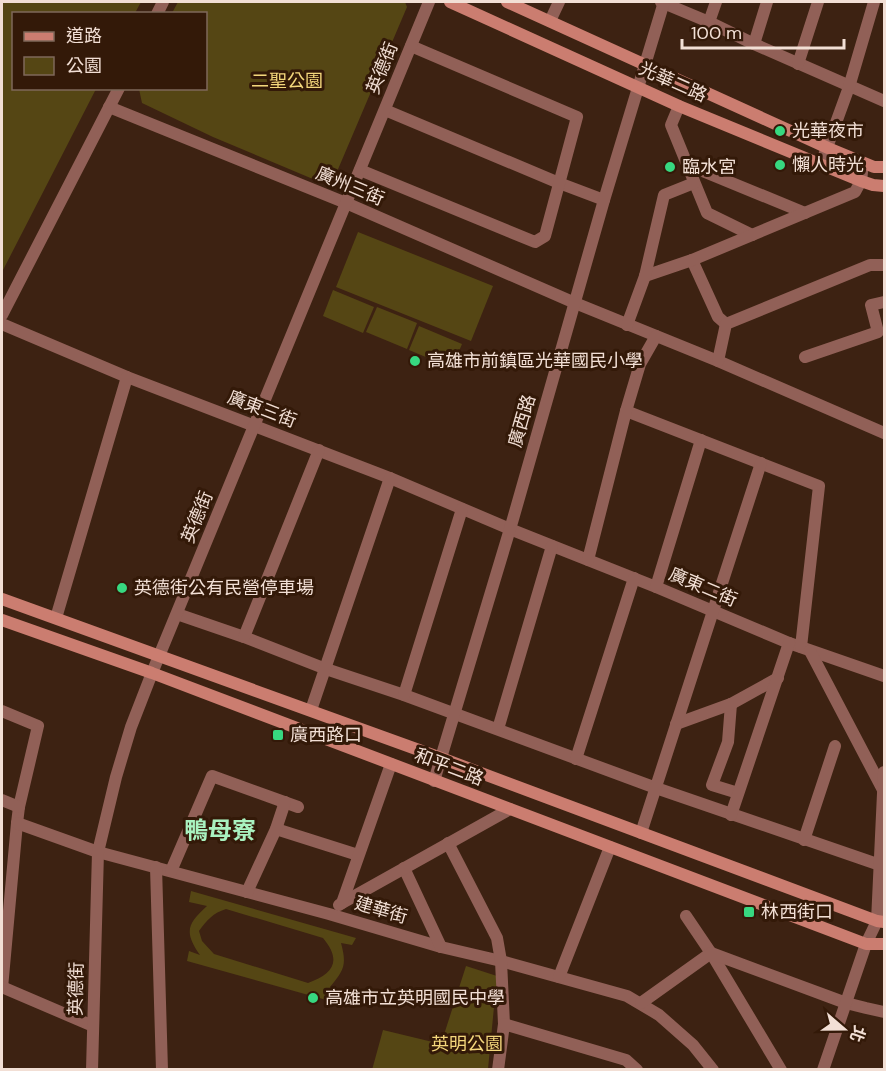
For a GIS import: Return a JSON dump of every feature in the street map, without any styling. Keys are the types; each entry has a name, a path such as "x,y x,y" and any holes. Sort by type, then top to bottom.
{"street":[{"name":"英德街","path":"92,1070 98,852 128,737 152,673 429,2"},
{"name":"光華二路","path":"450,2 679,106 861,181 885,186"},
{"name":"光華二路","path":"507,2 828,148 874,167 885,168"},
{"path":"550,21 559,2"},
{"path":"663,2 849,87 885,101"},
{"name":"廣西路","path":"434,781 510,529 663,2"},
{"path":"709,22 716,2"},
{"path":"753,44 767,2"},
{"path":"798,64 818,2"},
{"path":"821,165 849,87 874,2"},
{"path":"360,170 535,242 545,236 577,117 411,46"},
{"path":"2,315 118,90"},
{"path":"679,106 671,125 707,213 752,235"},
{"name":"廣州三街","path":"109,107 346,203 575,303 718,360 885,433"},
{"path":"385,110 604,200"},
{"path":"645,276 692,260 855,192 861,181 863,163"},
{"path":"688,165 805,213"},
{"path":"627,325 645,276 664,195 694,183"},
{"path":"692,260 718,316 726,324"},
{"path":"726,324 870,265 885,265"},
{"path":"805,357 878,332 871,305 885,302"},
{"name":"廣東三街","path":"2,324 128,377 390,478 510,529"},
{"path":"718,360 726,324"},
{"path":"588,560 640,364 656,336"},
{"path":"56,618 128,377"},
{"path":"626,411 819,486 800,647 778,678 731,814"},
{"path":"656,587 701,440"},
{"path":"244,638 319,450"},
{"path":"641,833 761,463"},
{"path":"311,710 390,478"},
{"path":"404,695 462,509"},
{"name":"廣東二街","path":"510,529 800,647 885,676"},
{"path":"498,729 552,546"},
{"path":"576,759 634,578"},
{"name":"和平二路","path":"2,599 311,710 881,921"},
{"path":"177,614 656,788 880,866"},
{"name":"和平二路","path":"2,620 152,673 866,944 885,944"},
{"path":"800,647 884,793"},
{"path":"676,724 731,704 778,678"},
{"path":"731,704 728,742 712,785 738,793"},
{"path":"2,711 38,726 19,807 6,895 2,988 93,1026"},
{"path":"804,840 835,746"},
{"path":"342,903 391,764"},
{"path":"823,1070 866,944 881,921 880,866 885,772"},
{"path":"171,871 212,776 298,807"},
{"path":"2,800 19,807"},
{"path":"247,892 276,829 285,802"},
{"path":"329,914 342,903 510,809"},
{"name":"建華街","path":"17,823 98,852 627,996 659,1015 693,1045 713,1070"},
{"path":"276,829 358,855"},
{"path":"448,843 497,938 501,961 504,1024 498,1070"},
{"path":"559,977 610,848"},
{"path":"156,867 162,1070"},
{"path":"404,868 441,947"},
{"path":"686,916 711,953 781,1070"},
{"path":"711,953 846,1003 885,1012"},
{"path":"641,1003 711,953"},
{"path":"504,1024 626,1060 637,1070"}],"green space":[{"path":"2,2 141,2 136,12 12,12 12,90 95,90 2,272"},
{"name":"二聖公園","path":"178,2 405,2 407,7 336,174 320,182 213,137 142,103 139,90 207,90 207,12 173,12"},
{"path":"358,232 493,286 471,341 336,287"},
{"path":"333,290 374,307 363,333 323,316"},
{"path":"377,307 417,323 407,349 366,332"},
{"path":"419,326 462,344 452,368 409,350"},
{"path":"191,891 356,938 352,945 341,943 344,957 343,967 330,987 340,991 337,1003 187,961 189,951 200,955 192,940 190,929 195,918 207,906 189,902","holes":["226,909 323,938 332,954 332,966 323,976 308,983 214,954 202,941 199,931 211,917"]},
{"name":"英明公園","path":"466,966 497,976 488,1069 372,1070 383,1030 441,1044"}],"place":[{"name":"光華夜市","path":"780,131"},
{"name":"懶人時光","path":"780,165"},
{"name":"臨水宮","path":"670,167"},
{"name":"高雄市前鎮區光華國民小學","path":"415,361"},
{"name":"英德街公有民營停車場","path":"122,588"},
{"name":"廣西路口","path":"278,735"},
{"name":"林西街口","path":"749,912"},
{"name":"高雄市立英明國民中學","path":"313,998"}],"district":[{"name":"鴨母寮","path":"220,830"}]}
